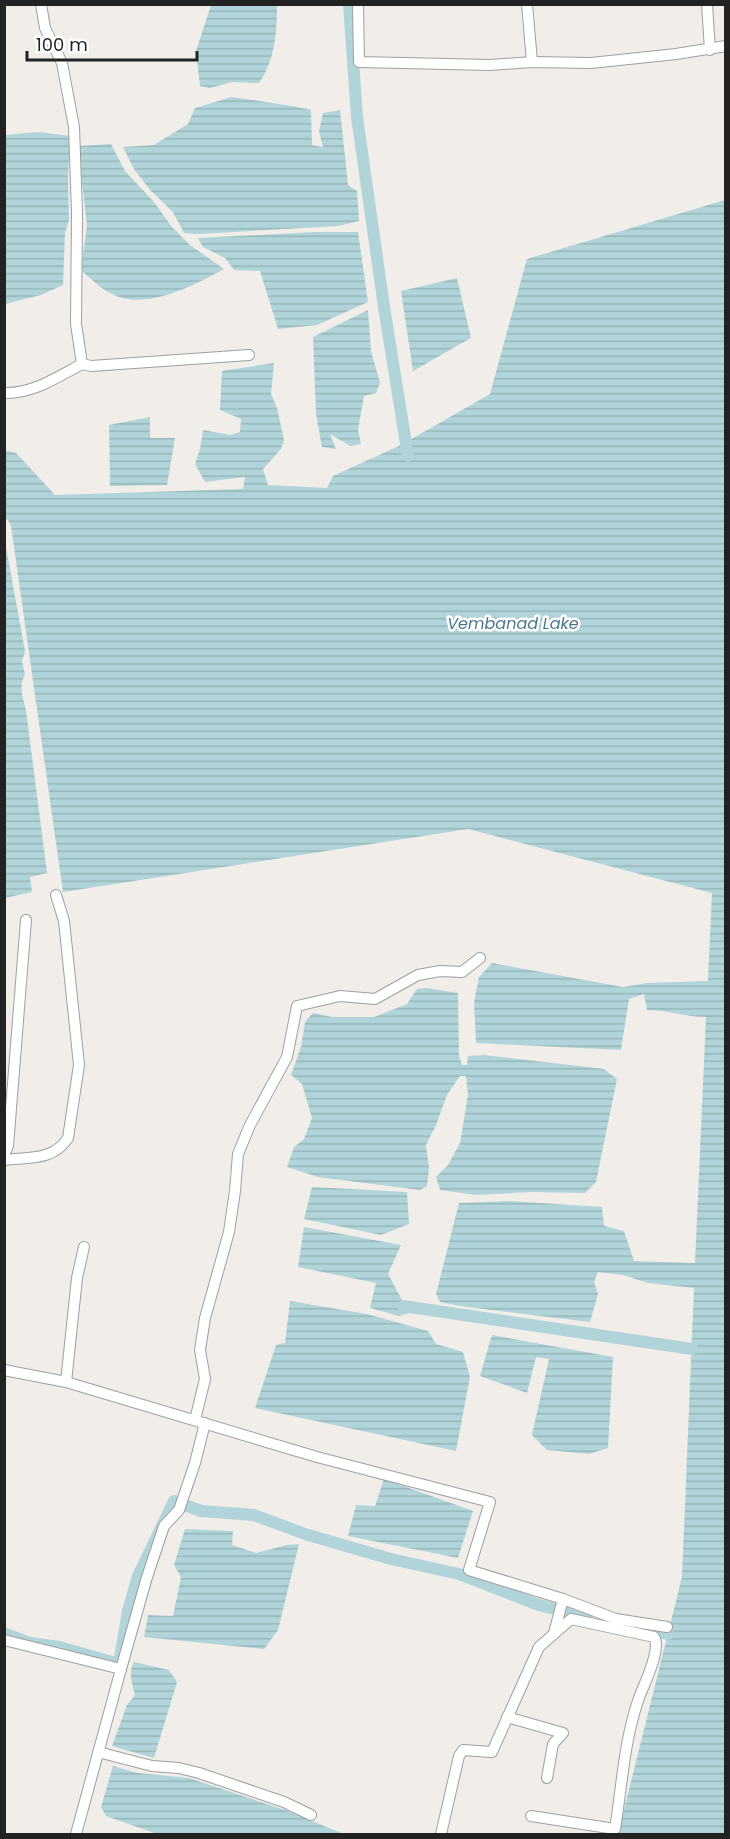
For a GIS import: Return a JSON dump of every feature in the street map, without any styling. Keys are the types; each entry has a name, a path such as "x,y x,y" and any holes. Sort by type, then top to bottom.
{"street":[{"path":"41,4 45,28 62,63 74,127 77,213 76,324 82,364"},
{"path":"358,4 359,62 490,65 532,62 591,63 710,50 726,46"},
{"path":"527,4 532,62"},
{"path":"707,4 710,50"},
{"path":"4,393 17,393 32,389 82,364 91,366 249,355"},
{"path":"26,920 8,1146 4,1158 51,1155 62,1148 68,1138 79,1065 64,921 56,895"},
{"path":"76,1834 147,1577 164,1526 181,1502 195,1463 205,1379 200,1350 205,1318 229,1232 238,1154 250,1125 287,1057 297,1006 340,996 375,999 418,975 440,971 462,972 480,958"},
{"path":"66,1382 77,1278 84,1247"},
{"path":"4,1370 66,1382 317,1457 490,1502 469,1570 616,1619 667,1627"},
{"path":"554,1633 563,1601"},
{"path":"441,1834 459,1756 467,1746 492,1752 540,1647 554,1633 570,1619 654,1636 656,1642 650,1672 636,1706 628,1738 615,1830 531,1816"},
{"path":"4,1640 121,1669"},
{"path":"507,1717 563,1732 553,1744 547,1778"},
{"path":"98,1752 152,1766 179,1768 199,1773 284,1802 310,1815"}],"water":[{"path":"211,5 277,5 276,35 272,56 259,83 232,82 210,88 200,86 196,51"},
{"path":"232,97 311,110 312,145 323,147 319,131 323,113 340,110 348,185 357,191 359,221 338,226 184,233 173,212 150,190 134,169 123,147 154,145 188,124 195,108"},
{"path":"38,132 70,136 69,220 65,233 63,285 41,295 5,304 5,135"},
{"path":"111,144 125,171 154,202 172,227 190,245 224,269 173,293 132,300 108,292 81,270 87,226 78,146"},
{"name":"Vembanad Lake","path":"725,200 725,1834 618,1834 682,1577 694,1288 648,1283 623,1275 598,1272 594,1282 598,1294 590,1322 460,1306 440,1302 436,1294 459,1203 509,1201 602,1207 604,1226 624,1231 634,1261 695,1263 706,1017 647,1010 644,994 629,999 621,1050 476,1043 474,1002 479,977 492,963 623,987 648,983 708,981 712,893 468,829 63,892 11,526 5,519 4,450 16,453 55,495 243,489 245,477 205,482 195,464 203,430 230,435 240,432 241,419 220,410 222,371 274,363 271,394 277,408 284,440 281,449 263,469 268,485 327,488 333,476 401,445 490,394 527,259"},
{"path":"358,232 368,302 317,325 278,329 260,271 234,270 225,258 203,247 198,238"},
{"path":"457,278 471,338 413,371 401,291"},
{"path":"368,310 371,351 380,383 376,393 364,396 358,430 361,444 350,446 330,434 336,449 322,447 316,414 313,337"},
{"path":"150,417 150,438 175,438 167,485 110,486 109,425"},
{"path":"4,536 25,651 22,661 25,675 22,692 47,873 30,877 32,892 5,898"},
{"path":"427,988 458,993 459,1055 462,1065 467,1065 468,1056 484,1055 604,1069 617,1079 596,1182 585,1193 531,1192 476,1195 440,1190 436,1177 448,1165 460,1143 468,1095 466,1076 460,1076 447,1095 426,1145 429,1168 427,1186 420,1190 318,1177 287,1167 294,1147 304,1139 312,1118 302,1084 291,1075 301,1047 305,1022 313,1013 332,1017 374,1017 407,1004 417,989"},
{"path":"312,1187 407,1192 409,1224 381,1235 304,1219"},
{"path":"304,1227 401,1245 388,1274 409,1313 399,1316 370,1308 376,1283 298,1267"},
{"path":"290,1301 367,1314 428,1331 436,1344 463,1352 470,1377 456,1451 255,1408 276,1345 285,1343"},
{"path":"492,1335 613,1357 608,1448 589,1454 547,1450 532,1435 549,1359 536,1357 527,1393 480,1376"},
{"path":"384,1479 473,1511 458,1558 348,1536 356,1505 375,1506"},
{"path":"185,1529 233,1531 232,1545 256,1553 299,1544 278,1630 264,1649 144,1637 148,1615 173,1616 181,1577 174,1565"},
{"path":"134,1662 169,1670 177,1682 154,1758 112,1746 127,1705 135,1695 131,1674"},
{"path":"113,1766 138,1773 189,1778 285,1810 344,1834 157,1834 106,1816 101,1807"}],"waterway":[{"path":"349,4 357,117 408,456"},
{"path":"403,1306 692,1349"},
{"path":"4,1633 30,1643 59,1647 119,1664 128,1611 138,1576 174,1501 201,1511 254,1515 305,1534 391,1559 459,1574 536,1604 587,1618"},
{"path":"619,1624 668,1634"}]}
